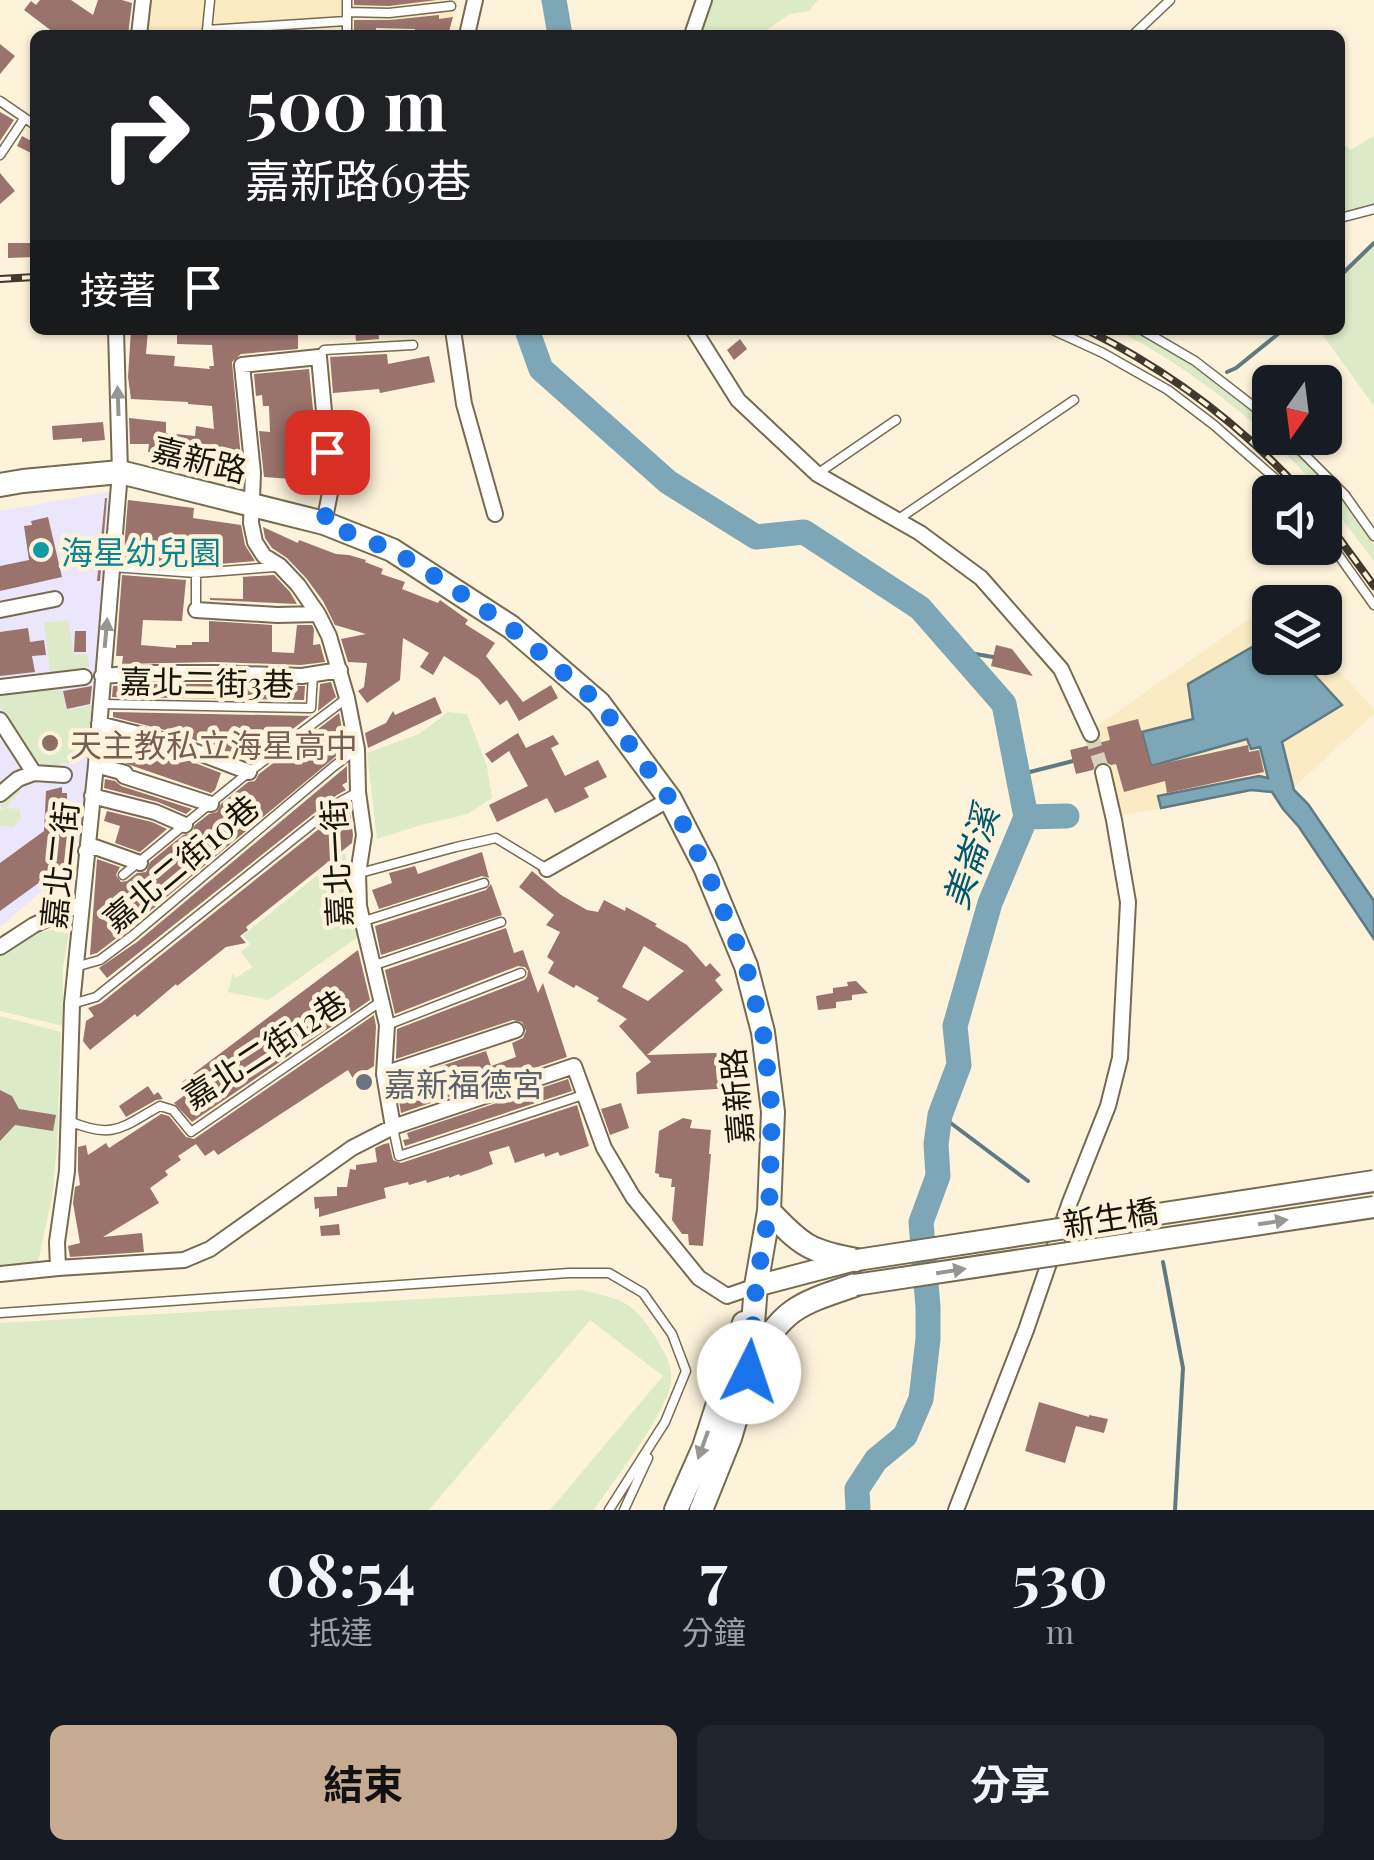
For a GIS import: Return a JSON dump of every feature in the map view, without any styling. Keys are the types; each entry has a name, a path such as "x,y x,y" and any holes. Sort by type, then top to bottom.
{"main road":[{"name":"嘉新路","path":"0,485 120,472 324,523 392,550 510,627 599,703 670,799 705,867 746,966 763,1032 772,1112 769,1211 756,1286 749,1372 730,1438 701,1510"},
{"path":"769,1211 803,1244 823,1254 856,1260"},
{"path":"749,1372 767,1336 784,1316 805,1302 855,1285"},
{"name":"嘉新路","path":"676,1510 704,1447 756,1286"}],"street":[{"path":"140,30 143,0"},
{"path":"467,30 475,0"},
{"path":"694,30 704,0"},
{"name":"嘉北二街","path":"58,1268 56,1242 67,1171 72,1004 120,472 116,335"},
{"path":"454,335 464,404 495,514"},
{"path":"697,335 738,400 818,474 920,533 980,578 1062,669 1091,734"},
{"path":"319,357 331,488 324,523"},
{"name":"嘉北一街","path":"319,357 242,365 254,473 251,522 255,542 264,556 280,566 318,614 330,636 347,698 358,749 364,835 358,874 361,922 386,1025 384,1074 392,1128"},
{"path":"0,610 55,599"},
{"path":"196,610 318,614"},
{"path":"102,676 302,676 340,670"},
{"path":"0,687 84,677"},
{"path":"0,720 34,772"},
{"path":"99,724 170,742 249,772"},
{"path":"96,765 210,804"},
{"path":"0,794 34,772 64,775"},
{"path":"956,1510 1108,1106 1120,1058 1128,902 1103,772"},
{"path":"92,796 156,812 185,825"},
{"path":"547,870 670,799"},
{"path":"86,851 94,847 140,863"},
{"path":"0,946 80,904"},
{"path":"384,1074 516,1030"},
{"path":"0,1274 184,1260 210,1250 352,1148 392,1128 574,1066 604,1148 633,1197 699,1278 727,1296 756,1286"},
{"name":"新生橋","path":"756,1286 856,1260 1374,1181"},
{"name":"新生橋","path":"756,1286 855,1285 1374,1207"}],"lane":[{"path":"207,30 210,0"},
{"path":"347,0 347,30"},
{"path":"1138,30 1170,0"},
{"path":"280,30 347,16 452,6"},
{"path":"0,100 30,122"},
{"path":"0,155 24,118"},
{"path":"1345,217 1374,209"},
{"path":"1064,335 1168,390 1256,456 1273,475"},
{"path":"1151,335 1195,361 1252,406"},
{"path":"319,357 324,350 413,345"},
{"path":"897,520 1074,400"},
{"path":"818,474 896,420"},
{"path":"1305,455 1345,495 1374,536"},
{"path":"1342,560 1374,605"},
{"path":"112,568 196,573 280,566"},
{"path":"196,573 196,610"},
{"name":"嘉北二街3巷","path":"100,704 311,708 312,675 340,670"},
{"path":"123,875 347,698"},
{"name":"嘉北二街10巷","path":"75,966 100,960 132,936 332,766 358,749"},
{"path":"72,1004 96,997 341,801 358,792"},
{"path":"358,874 496,838 547,870"},
{"path":"361,922 484,883"},
{"path":"372,966 501,922"},
{"path":"386,1025 520,973"},
{"name":"嘉北二街12巷","path":"68,1121 106,1132 124,1128 160,1106 173,1110 191,1132 380,1002"},
{"path":"392,1128 400,1156 586,1094"},
{"path":"0,1314 550,1274 609,1274 642,1292 672,1334 686,1371 624,1510"},
{"path":"610,1510 664,1422"}],"shaded area":[{"path":"148,0 458,0 449,30 145,30"},
{"name":"天主教私立海星高中","path":"112,491 82,857 0,927 0,511"},
{"path":"1252,617 1252,675 1342,674 1374,709 1374,714 1294,787 1272,792 1251,790 1121,816 1096,727"}],"green space":[{"path":"710,0 818,0 809,11 790,14 766,30 701,30"},
{"path":"1374,136 1374,204 1345,211 1345,145 1350,150"},
{"path":"1374,240 1374,406 1323,335 1345,335 1345,268"},
{"path":"1126,335 1142,335 1197,368 1252,412 1252,422 1227,401"},
{"path":"1287,455 1299,455 1317,475 1306,475"},
{"path":"1342,502 1374,545 1374,561 1342,519"},
{"path":"68,620 74,655 87,654 89,667 83,668 83,673 51,678 44,623"},
{"path":"54,687 55,691 62,690 67,710 93,705 96,758 70,759 70,763 61,763 62,770 33,764 0,706 0,692"},
{"path":"448,712 467,714 487,766 492,798 468,814 377,839 367,753 419,734"},
{"path":"18,787 21,791 5,808 19,809 21,818 13,828 0,825 0,811 4,809 0,805"},
{"path":"345,853 358,937 268,1000 228,992 233,973 236,978 252,967 241,952 250,944 243,935"},
{"path":"70,925 63,968 63,1026 0,1011 0,954 27,936"},
{"path":"0,1016 61,1032 52,1197 38,1262 0,1267"},
{"path":"580,1290 616,1299 633,1308 662,1348 671,1376 668,1395 650,1428 594,1510 550,1510 663,1376 590,1320 429,1510 0,1510 0,1323"}],"water":[{"path":"1252,647 1252,675 1315,675 1342,705 1282,742 1294,790 1308,804 1374,901 1374,939 1272,792 1251,790 1161,808 1158,796 1259,776 1268,778 1260,747 1251,749 1247,739 1151,766 1142,732 1193,719 1188,684"}],"building":[{"path":"40,0 71,0 93,15 98,0 132,3 129,30 50,30 24,10 31,1 36,5"},
{"path":"354,0 437,0 389,6 354,5"},
{"path":"453,17 449,30 354,30 354,20"},
{"path":"0,44 15,56 0,74"},
{"path":"0,112 14,120 0,141"},
{"path":"22,136 30,140 30,152 17,146"},
{"path":"0,173 15,191 0,204"},
{"path":"8,243 30,243 30,257 8,258"},
{"path":"131,335 148,335 146,354 175,356 174,366 210,369 214,366 212,345 177,344 177,335 298,335 298,349 241,354 232,362 242,469 192,462 193,457 148,452 149,444 130,444 129,418 166,422 166,433 195,436 196,426 214,429 212,406 131,399"},
{"path":"355,335 379,335 379,339 356,341"},
{"path":"740,339 747,349 734,360 727,350"},
{"path":"387,354 388,364 429,356 435,382 380,393 379,389 333,393 330,357"},
{"path":"309,369 320,481 264,477 259,431 270,432 269,406 263,406 262,395 256,396 254,374"},
{"path":"103,422 105,440 53,440 52,426"},
{"path":"105,498 100,581 97,581"},
{"path":"128,500 194,508 193,518 241,525 245,545 255,561 188,565 123,560"},
{"name":"海星幼兒園","path":"48,517 62,577 0,591 0,566 29,560 24,526"},
{"path":"263,527 298,543 299,540 366,560 383,569 381,574 405,582 402,589 438,603 440,600 468,620 465,624 495,643 486,656 523,702 551,685 558,698 519,721 507,700 500,705 479,679 444,656 433,675 420,667 429,653 403,638 400,680 367,703 358,691 364,687 367,663 348,662 341,639 366,634 335,625 306,578 272,548"},
{"path":"122,575 186,580 182,621 143,620 141,645 176,648 192,642 209,642 209,621 272,625 272,652 294,653 297,625 312,625 313,645 320,644 325,662 122,664 123,656 116,656"},
{"path":"274,575 297,604 210,600 243,599 241,577"},
{"path":"28,628 30,642 44,640 46,655 32,656 35,672 0,676 0,632"},
{"path":"75,631 86,631 86,652 74,652"},
{"path":"996,645 1012,649 1033,676 991,666"},
{"path":"331,682 336,697 318,711 320,684"},
{"path":"92,686 90,704 67,709 63,691"},
{"path":"113,686 305,686 304,700 112,697"},
{"path":"435,697 442,713 368,748 365,733 386,723 393,711 395,715"},
{"path":"113,712 310,716 251,761 173,732 113,717"},
{"path":"339,713 346,748 127,930 90,955 97,859 120,867 116,875 121,882 146,872 150,862 183,835 192,833 195,825 217,812 248,782 255,781"},
{"path":"1138,719 1151,766 1248,745 1249,752 1259,750 1264,772 1167,793 1165,781 1124,792 1116,764 1097,764 1093,770 1076,774 1070,750 1110,740 1107,727"},
{"path":"518,733 526,748 553,735 559,744 551,748 565,776 598,760 607,777 584,788 589,797 555,813 547,798 497,822 489,805 528,786 509,751 492,763 485,754"},
{"path":"138,745 221,773 215,790 211,793 107,757 108,748 136,752"},
{"path":"347,766 347,782 342,785 346,790 107,978 99,968 137,942"},
{"path":"105,779 192,809 186,814 104,788"},
{"path":"62,787 71,805 69,855 45,891 40,882 0,911 0,863 44,831 46,791"},
{"path":"349,805 352,843 246,927 248,930 240,936 246,943 226,947 90,1050 83,1041 86,1021 94,1016 88,1008 101,1003"},
{"path":"107,811 167,829 140,852 115,843 120,826 104,821"},
{"path":"482,852 489,878 482,876 379,909 372,890 392,883 389,873 415,866 418,874"},
{"path":"532,871 587,910 598,912 604,900 625,911 626,907 687,945 706,967 710,963 721,975 715,980 723,990 647,1055 747,1052 748,1087 637,1094 636,1073 651,1062 619,1026 627,1019 597,1001 599,998 548,973 554,962 547,957 560,932 546,925 554,915 519,887","holes":["644,946 684,971 648,1001 622,987"]},
{"path":"491,884 502,915 381,955 375,926 486,890"},
{"path":"506,928 514,953 523,950 538,993 543,983 567,1057 401,1113 396,1081 486,1051 491,1066 516,1057 512,1043 523,1038 526,1031 522,1022 513,1020 396,1059 397,1029 524,980 528,971 518,966 395,1014 385,970"},
{"path":"358,950 370,1000 192,1122 174,1103 189,1092 182,1082"},
{"path":"856,981 868,993 836,1002 836,1008 818,1010 816,996 833,993 833,988"},
{"path":"374,1015 374,1066 366,1071 375,1087 362,1094 348,1070 218,1155 214,1150 205,1156 196,1144 178,1156 181,1160 165,1171 168,1175 150,1188 159,1203 103,1237 142,1233 144,1252 70,1257 68,1246 80,1243 73,1203 75,1187 80,1185 78,1147 86,1145 88,1155 106,1143 109,1148 161,1114 169,1116 186,1137 194,1139"},
{"path":"568,1079 572,1091 405,1146 407,1133"},
{"path":"148,1086 163,1099 126,1117 119,1106"},
{"path":"0,1090 12,1096 19,1109 56,1115 53,1131 15,1125 0,1141"},
{"path":"621,1103 629,1128 610,1135 601,1109"},
{"path":"577,1105 589,1146 560,1156 558,1152 545,1157 544,1153 515,1163 509,1146 489,1152 493,1164 460,1176 384,1188 386,1198 319,1217 319,1208 315,1209 314,1197 337,1196 337,1187 347,1187 350,1169 377,1162 375,1148 384,1144 389,1143 393,1160 401,1163"},
{"path":"683,1118 692,1120 690,1128 711,1130 703,1246 689,1245 688,1234 682,1234 672,1220 675,1187 671,1187 672,1179 655,1173 659,1131"},
{"path":"339,1224 340,1235 321,1236 320,1226"},
{"path":"1039,1402 1108,1419 1104,1433 1076,1426 1065,1463 1025,1451"}],"waterway":[{"name":"美崙溪","path":"554,0 559,30"},
{"path":"1345,271 1374,243"},
{"name":"美崙溪","path":"529,335 541,369 668,482 756,537 804,532 920,608 1004,704 1026,817 990,903 955,1026 959,1065 940,1115 936,1144 938,1176 921,1222 928,1307 921,1399 905,1436 876,1460 857,1489 858,1510"},
{"path":"1227,372 1277,335"},
{"path":"958,651 993,657"},
{"path":"1018,775 1073,761"},
{"path":"1026,817 1067,816"},
{"path":"940,1115 1028,1181"},
{"path":"1163,1262 1183,1368 1175,1510"}],"tunnel":[{"path":"1091,734 1103,772"}],"railway":[{"path":"0,279 30,277"},
{"path":"1096,335 1175,381 1229,422 1286,475"},
{"path":"1342,542 1374,586"}],"place":[{"name":"海星幼兒園","path":"41,550"},
{"name":"天主教私立海星高中","path":"50,743"},
{"name":"嘉新福德宮","path":"364,1082"}],"route":[{"path":"327,452 331,488 324,523 392,550 444,582 510,627 599,703 670,799 705,867 746,966 763,1032 772,1112 769,1211 756,1286 749,1372"}]}
